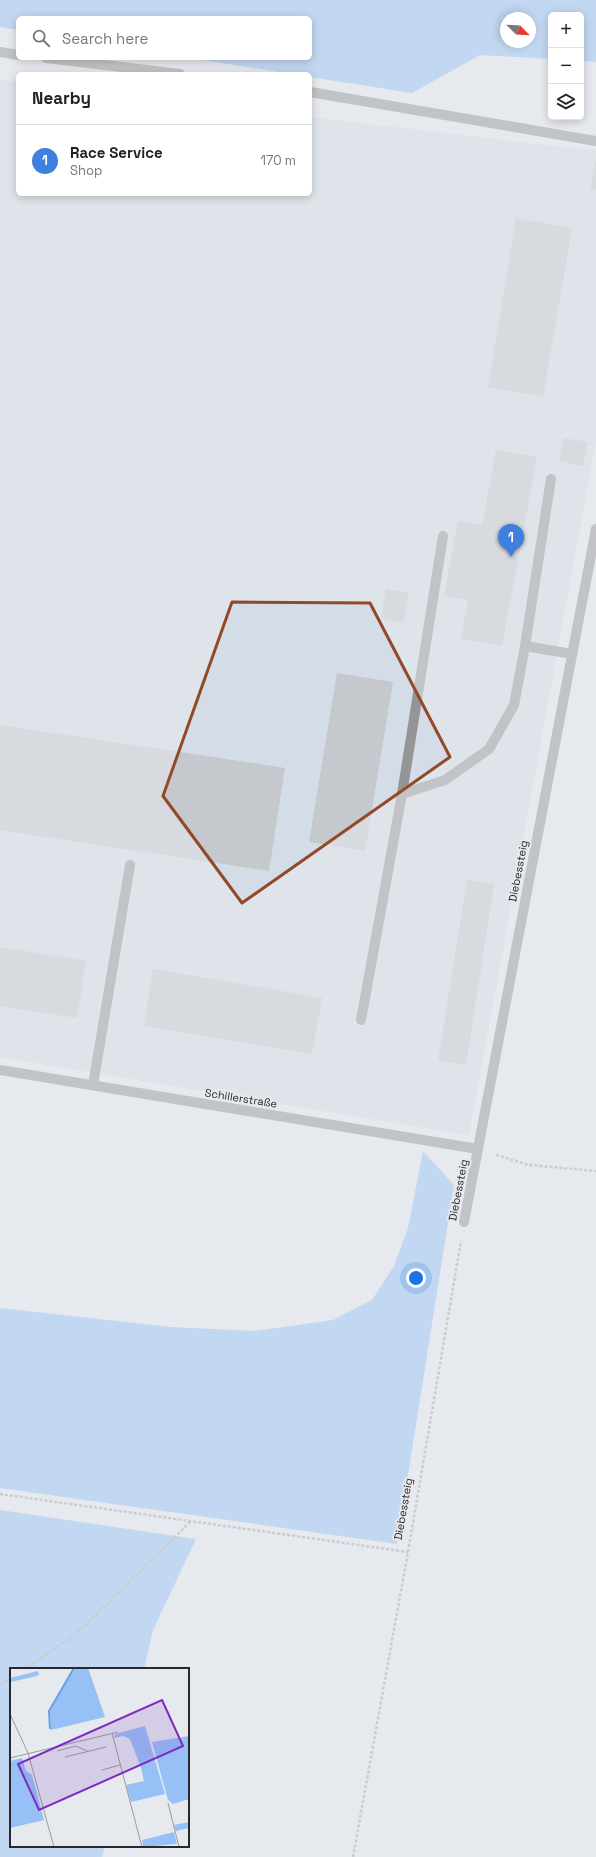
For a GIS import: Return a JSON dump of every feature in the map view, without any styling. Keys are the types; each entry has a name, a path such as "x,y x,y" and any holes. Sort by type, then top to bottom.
{"lane":[{"path":"0,52 16,55"},
{"path":"63,60 163,72"},
{"path":"312,92 596,141"},
{"path":"402,794 446,780 489,749 514,705 525,646 551,479"},
{"name":"Diebessteig","path":"464,1222 596,529"},
{"path":"361,1020 402,794 443,536"},
{"path":"525,646 572,654"},
{"path":"93,1085 130,865"},
{"name":"Schillerstraße","path":"0,1070 478,1149"}],"path":[{"path":"478,1149 529,1165 596,1171"},
{"name":"Diebessteig","path":"353,1857 408,1552 464,1222"},
{"path":"0,1494 408,1552"},
{"path":"26,1668 75,1635 191,1521"},
{"path":"0,1685 10,1679"}],"highlighted area":[{"path":"232,602 370,603 450,757 242,903 163,796"}],"shaded area":[{"path":"0,0 596,0 596,62 584,61 584,12 548,12 548,59 480,55 412,93 312,77 312,72 278,72 204,60 312,60 312,16 16,16 16,30 0,27"},
{"path":"0,80 16,82 16,196 312,196 312,117 596,151 596,440 469,1135 0,1057"},
{"path":"423,1151 454,1185 397,1544 0,1488 0,1308 171,1327 255,1331 333,1320 372,1300 394,1266 408,1228"},
{"path":"0,1510 196,1539 153,1630 144,1668 10,1668 10,1847 105,1847 102,1857 0,1857"}],"building":[{"path":"596,162 596,190 590,189"},
{"path":"516,218 572,228 543,397 488,387"},
{"path":"563,438 588,442 583,466 559,461"},
{"path":"496,450 537,457 502,646 461,639 468,600 444,596 458,521 482,525"},
{"path":"386,589 409,593 403,623 381,618"},
{"path":"337,673 393,682 365,851 309,842"},
{"path":"0,725 285,768 269,871 0,830"},
{"path":"467,880 494,884 466,1065 438,1061"},
{"path":"0,947 86,961 77,1018 0,1006"},
{"path":"153,969 322,998 312,1054 144,1026"}],"place":[{"name":"Race Service","path":"511,557"}]}
